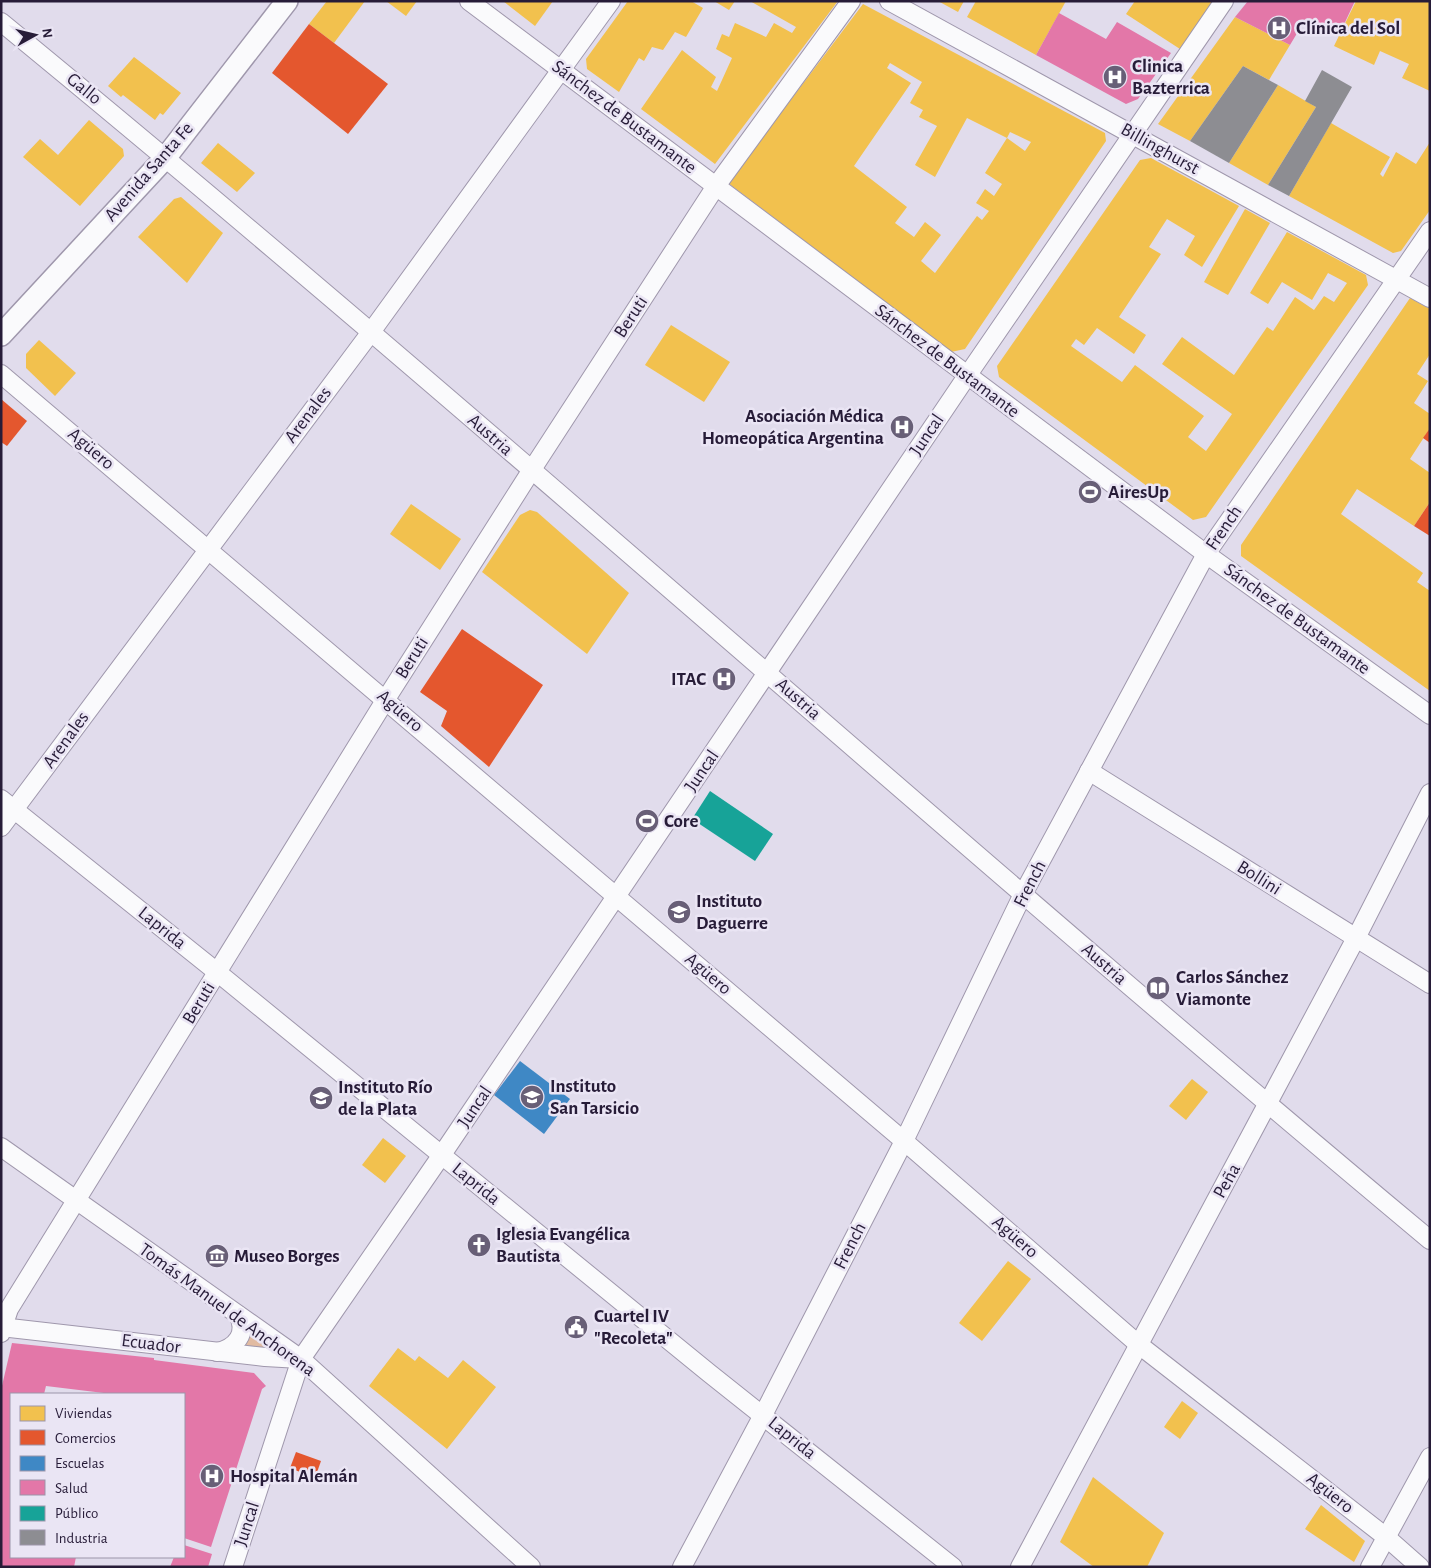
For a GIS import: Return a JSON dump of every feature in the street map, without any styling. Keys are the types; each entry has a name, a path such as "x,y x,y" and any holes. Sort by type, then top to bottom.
{"main road":[{"name":"Avenida Santa Fe","path":"1,335 166,157 287,1"}],"street":[{"name":"Sánchez de Bustamante","path":"469,1 1206,554 1430,715"},
{"name":"Arenales","path":"1,827 8,804 207,548 371,332 611,1"},
{"name":"Beruti","path":"2,1329 9,1310 76,1200 386,699 531,470 716,186 851,1"},
{"name":"Billinghurst","path":"889,1 1430,298"},
{"name":"Juncal","path":"232,1567 301,1359 441,1156 967,376 1224,1"},
{"name":"Gallo","path":"1,22 166,157"},
{"name":"Austria","path":"166,157 1268,1105 1430,1240"},
{"name":"French","path":"682,1567 763,1415 904,1141 1023,894 1206,554 1430,231"},
{"name":"Agüero","path":"1,374 386,699 904,1141 1138,1344 1386,1537 1420,1567"},
{"name":"Bollini","path":"1089,771 1430,984"},
{"name":"Peña","path":"1020,1567 1138,1344 1268,1105 1430,793"},
{"name":"Laprida","path":"8,804 218,972 441,1156 953,1567"},
{"name":"Tomás Manuel de Anchorena","path":"1,1147 301,1359 531,1567"},
{"path":"217,1352 230,1348 240,1337 241,1322 238,1315"},
{"name":"Ecuador","path":"2,1329 301,1359"},
{"path":"1370,1567 1430,1457"}],"shaded area":[{"path":"246,1326 285,1354 235,1348"}],"building: Viviendas":[{"path":"327,1 365,1 334,43 309,24"},
{"path":"386,1 417,1 406,16"},
{"path":"503,1 553,1 535,26"},
{"path":"628,1 691,1 703,8 686,37 675,32 663,50 652,47 644,61 639,58 619,92 587,69 586,59"},
{"path":"714,1 735,1 729,10"},
{"path":"750,1 838,1 715,164 641,109 682,50 716,77 711,87 717,91 732,58 716,49 722,34 729,37 735,23 766,37 774,23 792,33 796,27"},
{"path":"938,1 964,1 958,12"},
{"path":"976,1 1066,1 1036,55 967,17"},
{"path":"1135,1 1215,1 1180,49 1126,14"},
{"path":"1356,1 1430,2 1430,91 1402,78 1409,64 1380,51 1374,65 1334,46"},
{"path":"863,4 1105,133 1106,141 965,349 951,352 728,183","holes":["890,63 922,82 910,103 923,110 919,117 937,126 915,165 935,177 967,118 1007,138 985,173 1002,184 994,196 985,189 976,203 989,211 982,220 977,216 935,273 921,261 941,235 925,222 914,237 895,223 907,207 854,166 911,83 887,68","1010,132 1031,142 1025,151 1007,138"]},
{"path":"1235,17 1290,45 1269,80 1243,66 1190,141 1158,124"},
{"path":"134,57 181,93 163,115 160,113 155,120 108,86"},
{"path":"1278,85 1316,107 1268,185 1229,163"},
{"path":"89,120 123,149 124,156 80,206 23,157 40,139 58,155"},
{"path":"1331,123 1390,157 1380,174 1383,177 1396,152 1416,164 1430,142 1430,210 1401,251 1393,253 1289,196"},
{"path":"218,143 255,173 237,192 201,163"},
{"path":"1151,158 1239,206 1202,267 1184,255 1195,236 1167,219 1149,247 1161,254 1119,317 1146,335 1134,354 1097,328 1084,345 1076,339 1071,346 1122,382 1135,365 1204,416 1188,437 1206,451 1232,414 1162,364 1182,337 1234,375 1267,327 1273,331 1295,297 1314,310 1324,296 1334,302 1347,283 1328,273 1312,300 1282,282 1268,304 1250,293 1287,232 1366,275 1368,285 1206,517 1193,520 999,377 997,366 1140,160"},
{"path":"181,197 223,233 187,283 138,237 174,199"},
{"path":"1245,209 1270,223 1228,295 1204,282"},
{"path":"1410,298 1430,309 1430,354 1417,374 1428,381 1414,403 1430,414 1430,428 1410,459 1430,473 1430,502 1414,526 1357,489 1341,514 1423,573 1417,582 1430,591 1430,691 1241,556 1241,545"},
{"path":"671,325 730,362 704,402 645,365"},
{"path":"39,340 76,373 55,396 26,368 26,354"},
{"path":"411,504 461,539 440,570 390,534"},
{"path":"530,510 537,512 629,593 587,654 482,572 520,515"},
{"path":"1192,1079 1208,1092 1186,1120 1169,1106"},
{"path":"383,1138 406,1156 385,1183 362,1165"},
{"path":"1008,1261 1031,1279 982,1341 959,1323"},
{"path":"398,1348 415,1361 419,1356 448,1378 463,1360 496,1387 447,1449 369,1386"},
{"path":"1182,1401 1198,1413 1180,1439 1164,1427"},
{"path":"1093,1477 1164,1533 1147,1567 1094,1567 1060,1542"},
{"path":"1321,1505 1365,1541 1354,1562 1305,1529"}],"building: Comercios":[{"path":"309,24 388,84 348,134 272,73"},
{"path":"1,399 27,421 7,446 1,442"},
{"path":"1430,428 1430,443 1423,438"},
{"path":"1430,502 1430,536 1414,526"},
{"path":"462,629 543,685 489,767 441,726 447,711 420,692"},
{"path":"296,1452 321,1461 315,1478 290,1468"}],"building: Escuelas":[{"name":"Instituto San Tarsicio","path":"520,1061 570,1099 544,1134 494,1095"}],"building: Salud":[{"name":"Clínica del Sol","path":"1248,1 1355,1 1339,35 1305,20 1290,45 1235,17"},
{"name":"Clinica Bazterrica","path":"1059,13 1106,39 1117,22 1171,53 1138,99 1126,104 1036,55"},
{"name":"Hospital Alemán","path":"12,1343 154,1358 154,1360 254,1373 266,1386 262,1389 211,1547 185,1538 185,1393 104,1393 46,1386 44,1393 10,1393 10,1558 76,1558 74,1567 1,1567 1,1390"},
{"path":"185,1545 212,1554 208,1567 170,1567 174,1558 185,1558"}],"building: Público":[{"path":"710,791 773,834 755,861 692,819"}],"building: Industria":[{"path":"1243,66 1278,85 1229,163 1190,141"},
{"path":"1322,70 1352,87 1289,196 1268,185 1316,107 1305,101"}],"place":[{"name":"Clínica del Sol","path":"1279,28"},
{"name":"Clinica Bazterrica","path":"1115,77"},
{"name":"Asociación Médica Homeopática Argentina","path":"902,427"},
{"name":"AiresUp","path":"1090,492"},
{"name":"ITAC","path":"724,679"},
{"name":"Core","path":"647,821"},
{"name":"Instituto Daguerre","path":"679,912"},
{"name":"Carlos Sánchez Viamonte","path":"1158,988"},
{"name":"Instituto San Tarsicio","path":"532,1097"},
{"name":"Instituto Río de la Plata","path":"321,1098"},
{"name":"Iglesia Evangélica Bautista","path":"479,1245"},
{"name":"Museo Borges","path":"217,1256"},
{"name":"Cuartel IV \"Recoleta\"","path":"576,1327"},
{"name":"Hospital Alemán","path":"212,1476"}]}
